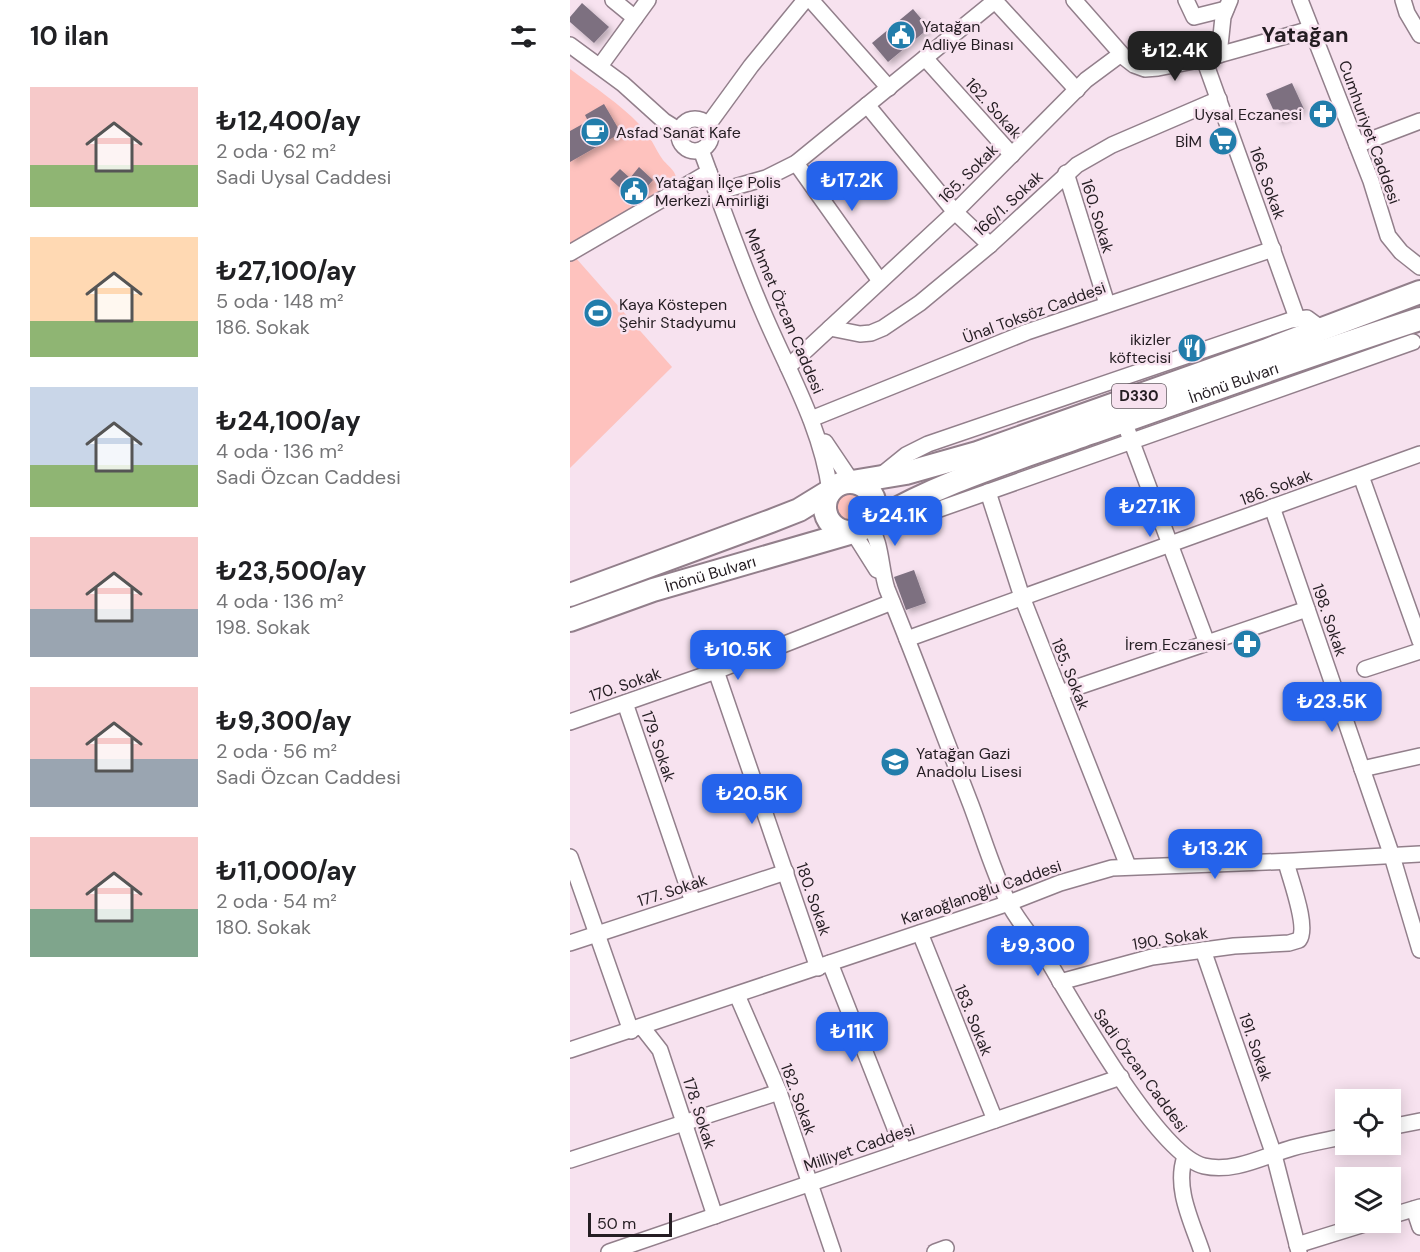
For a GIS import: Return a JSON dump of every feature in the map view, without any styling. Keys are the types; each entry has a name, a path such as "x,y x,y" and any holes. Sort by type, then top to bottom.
{"highway":[{"name":"İnönü Bulvarı","path":"852,482 930,467 987,450 1420,292"},
{"name":"İnönü Bulvarı","path":"570,620 653,590 867,525 919,498 971,476 1127,431 1383,331 1420,319"},
{"path":"852,482 860,484 872,495 875,510 867,525 838,530 827,519 824,505 830,491 836,485 852,482"},
{"name":"İnönü Bulvarı","path":"570,595 799,510 830,491"}],"street":[{"path":"613,0 635,18"},
{"path":"600,66 648,0"},
{"path":"708,125 780,28 805,0"},
{"path":"811,0 889,88"},
{"path":"1074,0 1121,54 1134,65 1145,69 1212,57 1311,29"},
{"path":"1186,0 1194,17 1228,4"},
{"name":"Cumhuriyet Caddesi","path":"1300,0 1371,181 1388,236 1401,252 1420,267"},
{"path":"1403,0 1407,13 1420,35"},
{"path":"717,192 766,178 796,163 995,1 1077,90"},
{"path":"1212,57 1228,4"},
{"path":"570,45 623,84 664,121 680,131"},
{"name":"165. Sokak","path":"788,367 955,212 1077,90 1121,54"},
{"name":"166. Sokak","path":"1212,57 1219,99 1298,318"},
{"name":"162. Sokak","path":"925,58 1012,155"},
{"name":"166/1. Sokak","path":"830,328 860,334 871,333 883,328 920,303 990,245 1077,165 1112,145 1219,99"},
{"path":"867,105 955,212 990,245"},
{"path":"698,119 708,125 710,141 701,150 692,151 683,146 679,137 684,124 698,119"},
{"path":"1357,145 1420,121"},
{"name":"Mehmet Özcan Caddesi","path":"701,150 763,313 811,419 825,460 830,491"},
{"path":"796,163 880,281"},
{"path":"570,253 710,172"},
{"name":"160. Sokak","path":"1066,174 1107,304"},
{"name":"Ünal Toksöz Caddesi","path":"811,419 983,348 1273,249"},
{"path":"1298,318 1311,320 1322,329"},
{"name":"İnönü Bulvarı","path":"877,478 906,455 928,444 1298,318"},
{"path":"1383,331 1399,335 1417,345"},
{"name":"İnönü Bulvarı","path":"867,525 912,518 988,492 1127,431 1417,345"},
{"name":"Mehmet Özcan Caddesi","path":"811,419 852,482"},
{"path":"1127,431 1207,643"},
{"name":"186. Sokak","path":"907,639 1420,454"},
{"path":"1361,476 1420,641"},
{"name":"185. Sokak","path":"988,492 1022,597 1128,866"},
{"name":"198. Sokak","path":"1272,507 1392,856 1420,950"},
{"name":"Sadi Özcan Caddesi","path":"867,525 867,552 890,595 1009,903 1143,1108 1177,1150 1203,1166 1224,1167 1335,1139"},
{"name":"170. Sokak","path":"570,722 717,671 890,595"},
{"path":"1060,693 1306,609"},
{"path":"1365,669 1420,651"},
{"name":"180. Sokak","path":"717,671 786,872 904,1151"},
{"name":"179. Sokak","path":"625,703 693,902"},
{"path":"1362,769 1420,756"},
{"name":"Karaoğlanoğlu Caddesi","path":"570,1050 1009,903 1089,873 1128,866 1286,862 1420,854"},
{"name":"178. Sokak","path":"570,857 596,934 637,1029 660,1050 715,1216"},
{"name":"190. Sokak","path":"1060,982 1152,957 1289,943 1301,938 1303,927 1286,862"},
{"name":"177. Sokak","path":"570,943 786,872"},
{"name":"183. Sokak","path":"920,933 994,1120"},
{"name":"191. Sokak","path":"1203,950 1274,1155 1298,1249"},
{"name":"182. Sokak","path":"736,995 779,1092 833,1252"},
{"name":"Milliyet Caddesi","path":"611,1252 1121,1077"},
{"path":"570,1160 779,1092"},
{"path":"1401,1125 1420,1121"},
{"path":"1185,1157 1181,1184 1202,1252"},
{"path":"1401,1213 1417,1208 1420,1227"},
{"path":"1298,1249 1341,1233"}],"shaded area":[{"path":"570,69 640,125 663,160 673,170 676,184 570,245"},
{"name":"Kaya Köstepen Şehir Stadyumu","path":"575,257 672,367 570,468 570,260"},
{"path":"850,492 861,496 865,507 861,518 850,522 839,518 835,507 839,496"}],"building":[{"path":"582,3 609,27 594,43 570,22 570,17"},
{"name":"Yatağan Adliye Binası","path":"913,9 929,28 888,62 872,43"},
{"path":"1292,83 1304,109 1278,120 1266,94"},
{"name":"Asfad Sanat Kafe","path":"604,104 621,133 570,162 570,131 588,121 585,115"},
{"name":"Yatağan İlçe Polis Merkezi Amirliği","path":"639,167 653,180 635,201 610,179 620,169 630,178"},
{"path":"914,570 926,603 906,610 894,577"}],"place":[{"name":"Yatağan Adliye Binası","path":"901,35"},
{"name":"Uysal Eczanesi","path":"1323,114"},
{"name":"Asfad Sanat Kafe","path":"595,132"},
{"name":"BİM","path":"1223,141"},
{"name":"Yatağan İlçe Polis Merkezi Amirliği","path":"634,191"},
{"name":"Kaya Köstepen Şehir Stadyumu","path":"598,313"},
{"name":"ikizler köftecisi","path":"1192,348"},
{"name":"İrem Eczanesi","path":"1247,644"},
{"name":"Yatağan Gazi Anadolu Lisesi","path":"895,762"}],"district":[{"name":"Yatağan","path":"1305,34"}]}
